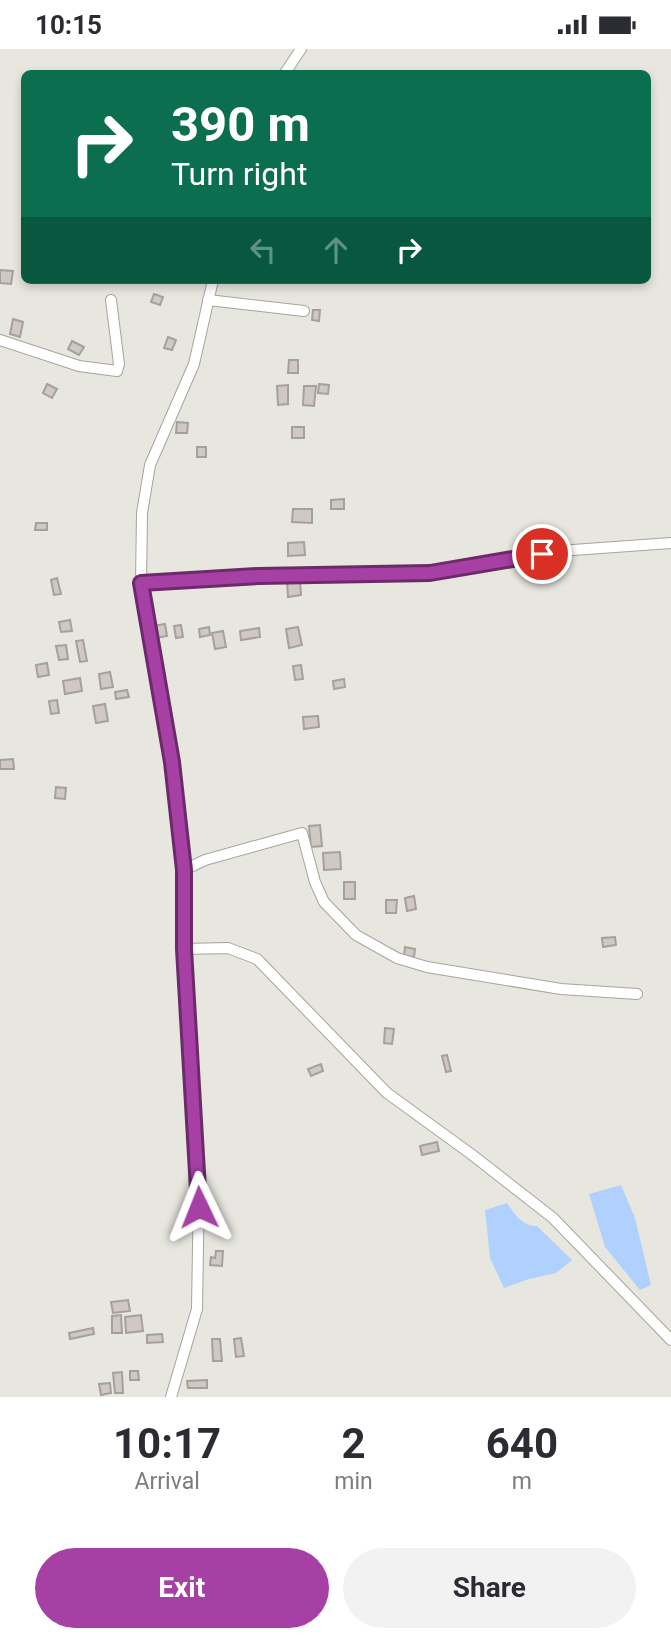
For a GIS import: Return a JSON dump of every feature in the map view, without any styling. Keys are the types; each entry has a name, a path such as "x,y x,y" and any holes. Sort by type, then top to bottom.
{"street":[{"path":"287,70 301,49"},
{"path":"171,1397 195,1317 200,1254 199,1185 184,949 184,870 172,762 141,583 142,513 150,465 194,364 212,284"},
{"path":"0,340 79,366 117,371 119,364 111,300"},
{"path":"208,300 304,311"},
{"path":"141,583 258,576 430,573 580,549 671,543"},
{"path":"184,870 205,860 302,833 315,883 324,902 356,935 397,958 427,967 561,989 637,994"},
{"path":"184,949 228,948 257,959 387,1093 553,1218 671,1340"}],"water":[{"path":"621,1185 635,1218 651,1285 640,1290 605,1247 589,1194"},
{"path":"507,1203 519,1219 537,1226 572,1260 556,1273 504,1288 490,1258 485,1210"}],"building":[{"path":"0,270 13,271 11,284 0,283"},
{"path":"154,294 163,297 160,305 151,302"},
{"path":"313,310 320,310 319,321 312,320"},
{"path":"13,319 23,322 20,337 10,334"},
{"path":"168,337 176,340 172,350 164,348"},
{"path":"72,341 84,347 79,355 68,349"},
{"path":"289,360 298,360 298,373 288,373"},
{"path":"47,384 57,389 52,398 43,393"},
{"path":"319,384 329,385 328,394 318,393"},
{"path":"288,385 288,404 278,405 277,386"},
{"path":"304,386 316,386 314,406 303,405"},
{"path":"177,422 188,423 187,433 176,433"},
{"path":"292,427 304,427 304,438 292,438"},
{"path":"197,447 206,447 206,457 197,457"},
{"path":"344,499 344,509 331,509 331,500"},
{"path":"293,509 312,509 312,523 292,522"},
{"path":"36,523 47,523 47,530 35,530"},
{"path":"304,542 305,555 288,556 288,543"},
{"path":"57,578 61,594 54,595 51,580"},
{"path":"300,580 301,595 288,597 287,581"},
{"path":"70,620 72,631 61,632 59,622"},
{"path":"165,624 167,636 155,638 153,626"},
{"path":"181,625 183,637 176,638 174,626"},
{"path":"209,627 210,635 200,637 199,629"},
{"path":"298,627 302,645 289,648 286,629"},
{"path":"259,628 260,637 241,640 240,631"},
{"path":"223,631 226,647 215,649 212,633"},
{"path":"83,640 87,661 80,662 76,641"},
{"path":"66,645 68,659 59,660 56,646"},
{"path":"47,663 49,675 38,677 36,665"},
{"path":"301,665 303,679 295,680 293,666"},
{"path":"110,672 113,687 101,689 99,674"},
{"path":"80,678 82,691 65,694 63,681"},
{"path":"344,679 345,687 334,689 333,681"},
{"path":"127,690 129,697 116,699 115,692"},
{"path":"57,700 59,713 51,714 49,701"},
{"path":"105,704 108,721 96,723 93,706"},
{"path":"318,716 319,727 304,729 303,717"},
{"path":"13,759 14,769 0,769 0,760"},
{"path":"56,787 66,788 65,799 55,798"},
{"path":"320,825 322,846 311,847 309,826"},
{"path":"340,852 341,869 324,870 323,853"},
{"path":"344,882 355,882 355,899 344,899"},
{"path":"414,896 416,909 407,911 405,898"},
{"path":"386,900 397,900 396,913 386,913"},
{"path":"615,937 616,945 603,947 602,938"},
{"path":"405,947 415,949 414,957 404,956"},
{"path":"385,1028 394,1029 392,1044 384,1043"},
{"path":"447,1055 451,1071 446,1072 442,1056"},
{"path":"321,1064 323,1071 311,1076 308,1069"},
{"path":"437,1142 439,1151 422,1155 420,1146"},
{"path":"216,1251 223,1251 222,1266 210,1265 211,1257 215,1258"},
{"path":"128,1300 130,1311 113,1313 111,1302"},
{"path":"121,1315 122,1333 112,1333 112,1316"},
{"path":"141,1315 143,1331 126,1333 125,1317"},
{"path":"93,1328 94,1334 70,1339 69,1333"},
{"path":"162,1334 163,1342 147,1343 147,1335"},
{"path":"241,1338 244,1356 236,1357 234,1339"},
{"path":"212,1339 220,1339 222,1361 213,1361"},
{"path":"130,1371 138,1371 139,1380 130,1380"},
{"path":"122,1372 123,1393 115,1393 113,1373"},
{"path":"207,1380 207,1388 188,1388 187,1381"},
{"path":"110,1383 111,1393 101,1395 99,1384"}],"route":[{"path":"199,1207 184,949 184,870 172,762 141,583 258,576 445,572 542,554"}]}
